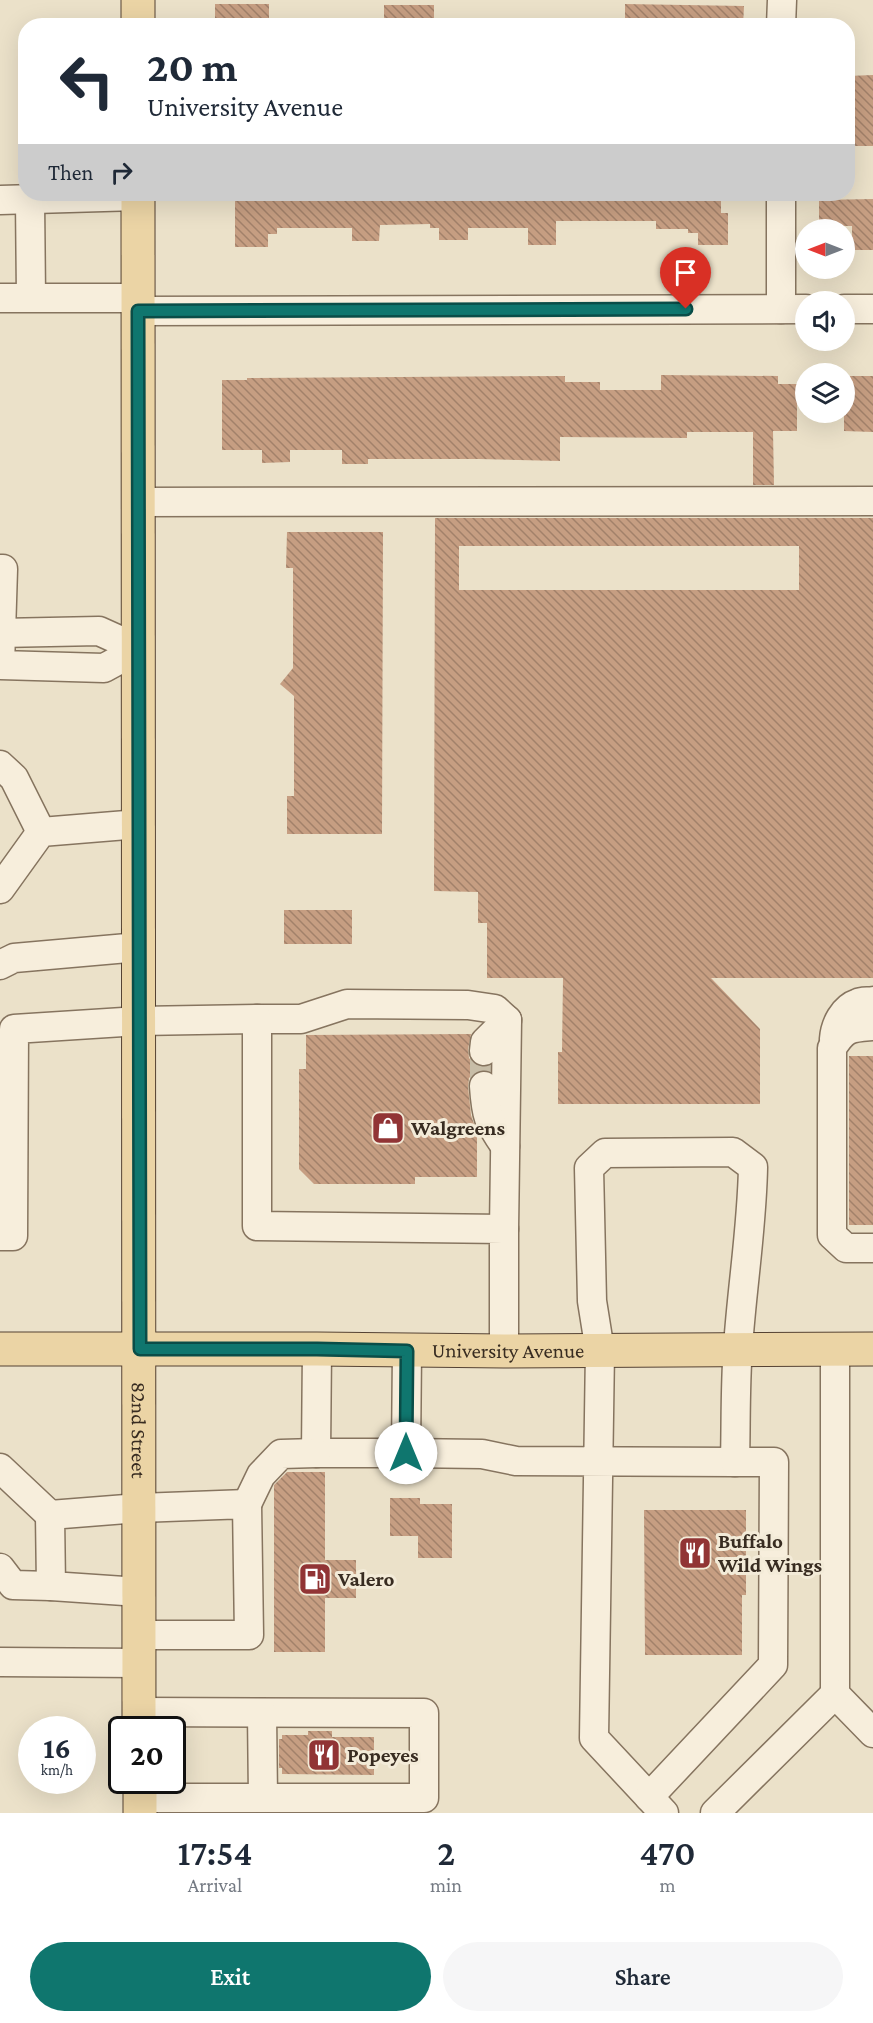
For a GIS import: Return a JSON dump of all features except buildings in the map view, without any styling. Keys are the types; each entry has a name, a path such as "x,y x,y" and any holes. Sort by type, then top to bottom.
{"main road":[{"path":"138,0 138,18"},
{"name":"82nd Street","path":"138,201 139,1716"},
{"name":"University Avenue","path":"0,1349 407,1351 873,1349"}],"street":[{"path":"782,0 782,18"},
{"path":"0,200 18,200"},
{"path":"30,201 32,297"},
{"path":"0,297 138,304 793,309 782,201"},
{"path":"855,309 873,309"},
{"path":"138,502 873,501"},
{"path":"0,569 3,568 0,665 104,668 139,649"},
{"path":"0,633 99,631 139,649"},
{"path":"0,765 14,778 41,832"},
{"path":"0,889 41,832 139,824"},
{"path":"0,965 14,958 139,947"},
{"path":"873,1001 857,1003 846,1011 835,1026 832,1048 832,1235 846,1248 873,1248"},
{"path":"0,1236 13,1236 7,1031 139,1021 301,1019 347,1004 468,1005 495,1009 507,1020 504,1351"},
{"path":"257,1020 256,1226 504,1229"},
{"path":"484,1051 485,1042 507,1020"},
{"path":"832,1048 841,1033 851,1028 873,1026"},
{"path":"484,1086 486,1114 492,1129 505,1146"},
{"path":"0,1662 140,1649 249,1635 247,1504 261,1475 281,1454 316,1452 482,1454 516,1461 598,1462 735,1462 774,1462 774,1665 656,1805 594,1738 598,1462 600,1351 592,1301 589,1168 605,1153 733,1152 753,1167 752,1209 738,1349 735,1462"},
{"path":"316,1452 317,1349"},
{"path":"835,1349 835,1694 873,1733"},
{"path":"406,1453 407,1351"},
{"path":"0,1468 50,1515 51,1586"},
{"path":"50,1515 140,1508 247,1504"},
{"path":"0,1568 13,1584 140,1592"},
{"path":"715,1813 835,1694"},
{"path":"262,1713 263,1798"},
{"path":"140,1797 424,1798 424,1713 262,1713 186,1718"}],"tunnel":[{"path":"484,1051 484,1086"}],"place":[{"name":"Walgreens","path":"388,1128"},
{"name":"Buffalo Wild Wings","path":"695,1553"},
{"name":"Valero","path":"315,1579"},
{"name":"Popeyes","path":"324,1755"}],"route":[{"path":"406,1453 407,1351 140,1349 138,311 686,309"}]}
